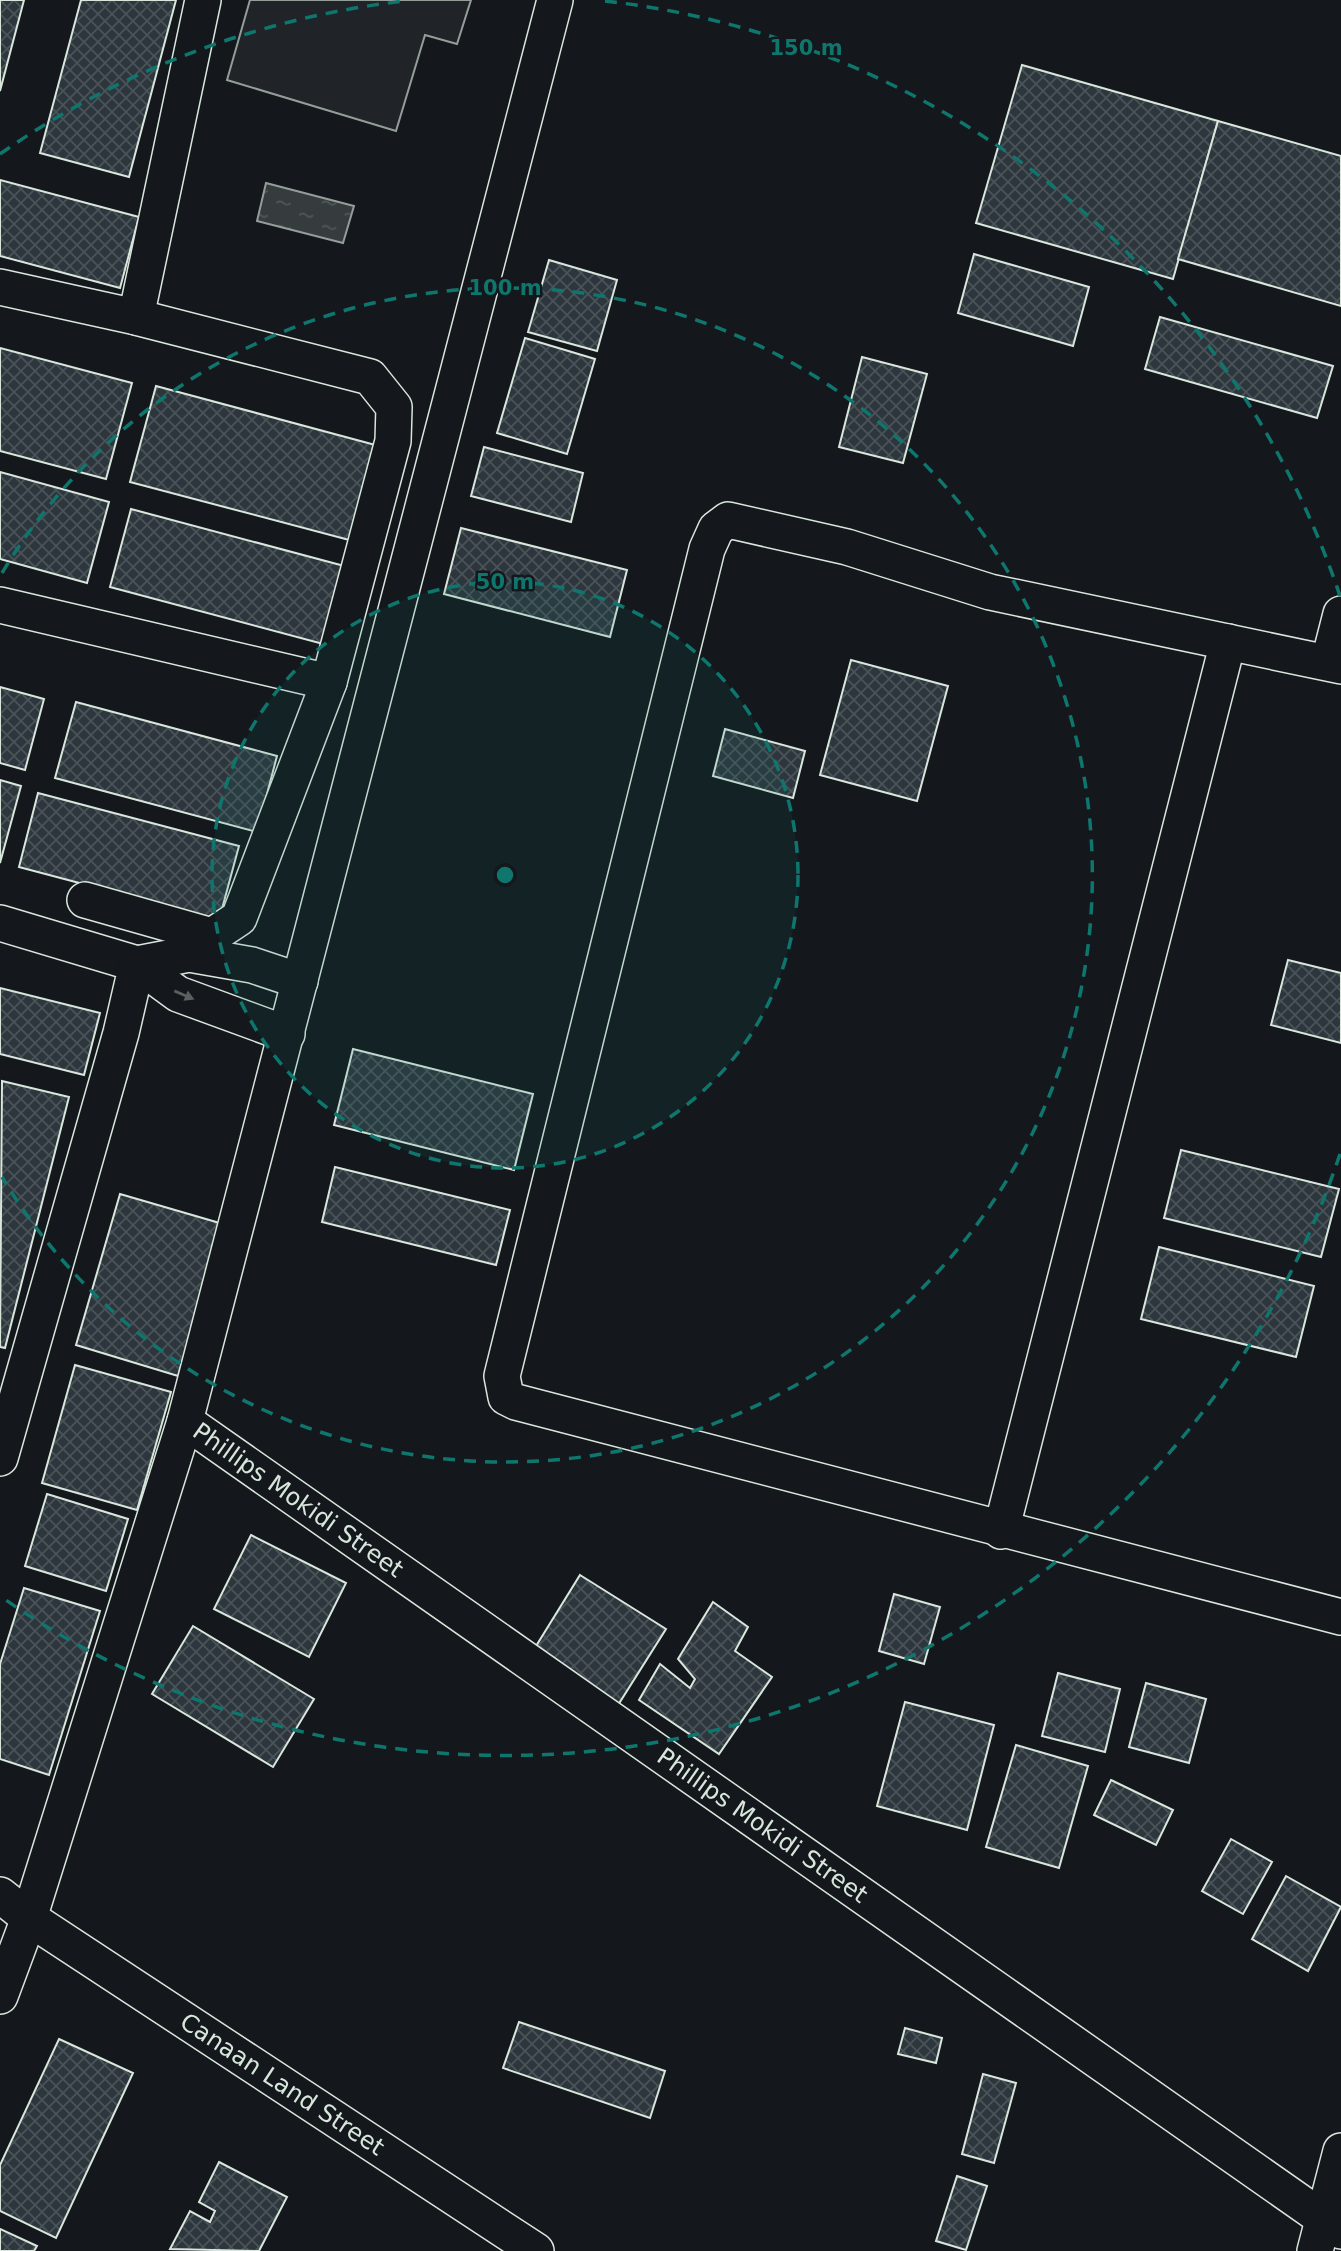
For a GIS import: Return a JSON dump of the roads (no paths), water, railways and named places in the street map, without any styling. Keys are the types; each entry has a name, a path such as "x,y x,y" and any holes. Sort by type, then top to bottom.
{"street":[{"path":"136,317 203,0"},
{"path":"0,1996 29,1918 185,1421 288,1034 555,0"},
{"path":"0,287 136,317 370,377 394,407 393,441 330,682 239,918 212,936 85,900"},
{"path":"1341,614 1335,664 990,592 846,547 748,523 728,520 716,529 707,549 506,1362 503,1387 506,1397 516,1402 1001,1531 1341,1617"},
{"path":"0,606 330,682"},
{"path":"1001,1531 1228,642"},
{"path":"0,923 137,964 178,994 288,1034"},
{"path":"137,964 189,954 252,965 300,981"},
{"path":"0,1458 121,1033 137,964"},
{"name":"Phillips Mokidi Street","path":"185,1421 1327,2233"},
{"name":"Canaan Land Street","path":"0,1895 29,1918 536,2251"},
{"path":"1327,2233 1341,2151"}],"water":[{"path":"266,183 354,206 343,243 257,221"}]}
